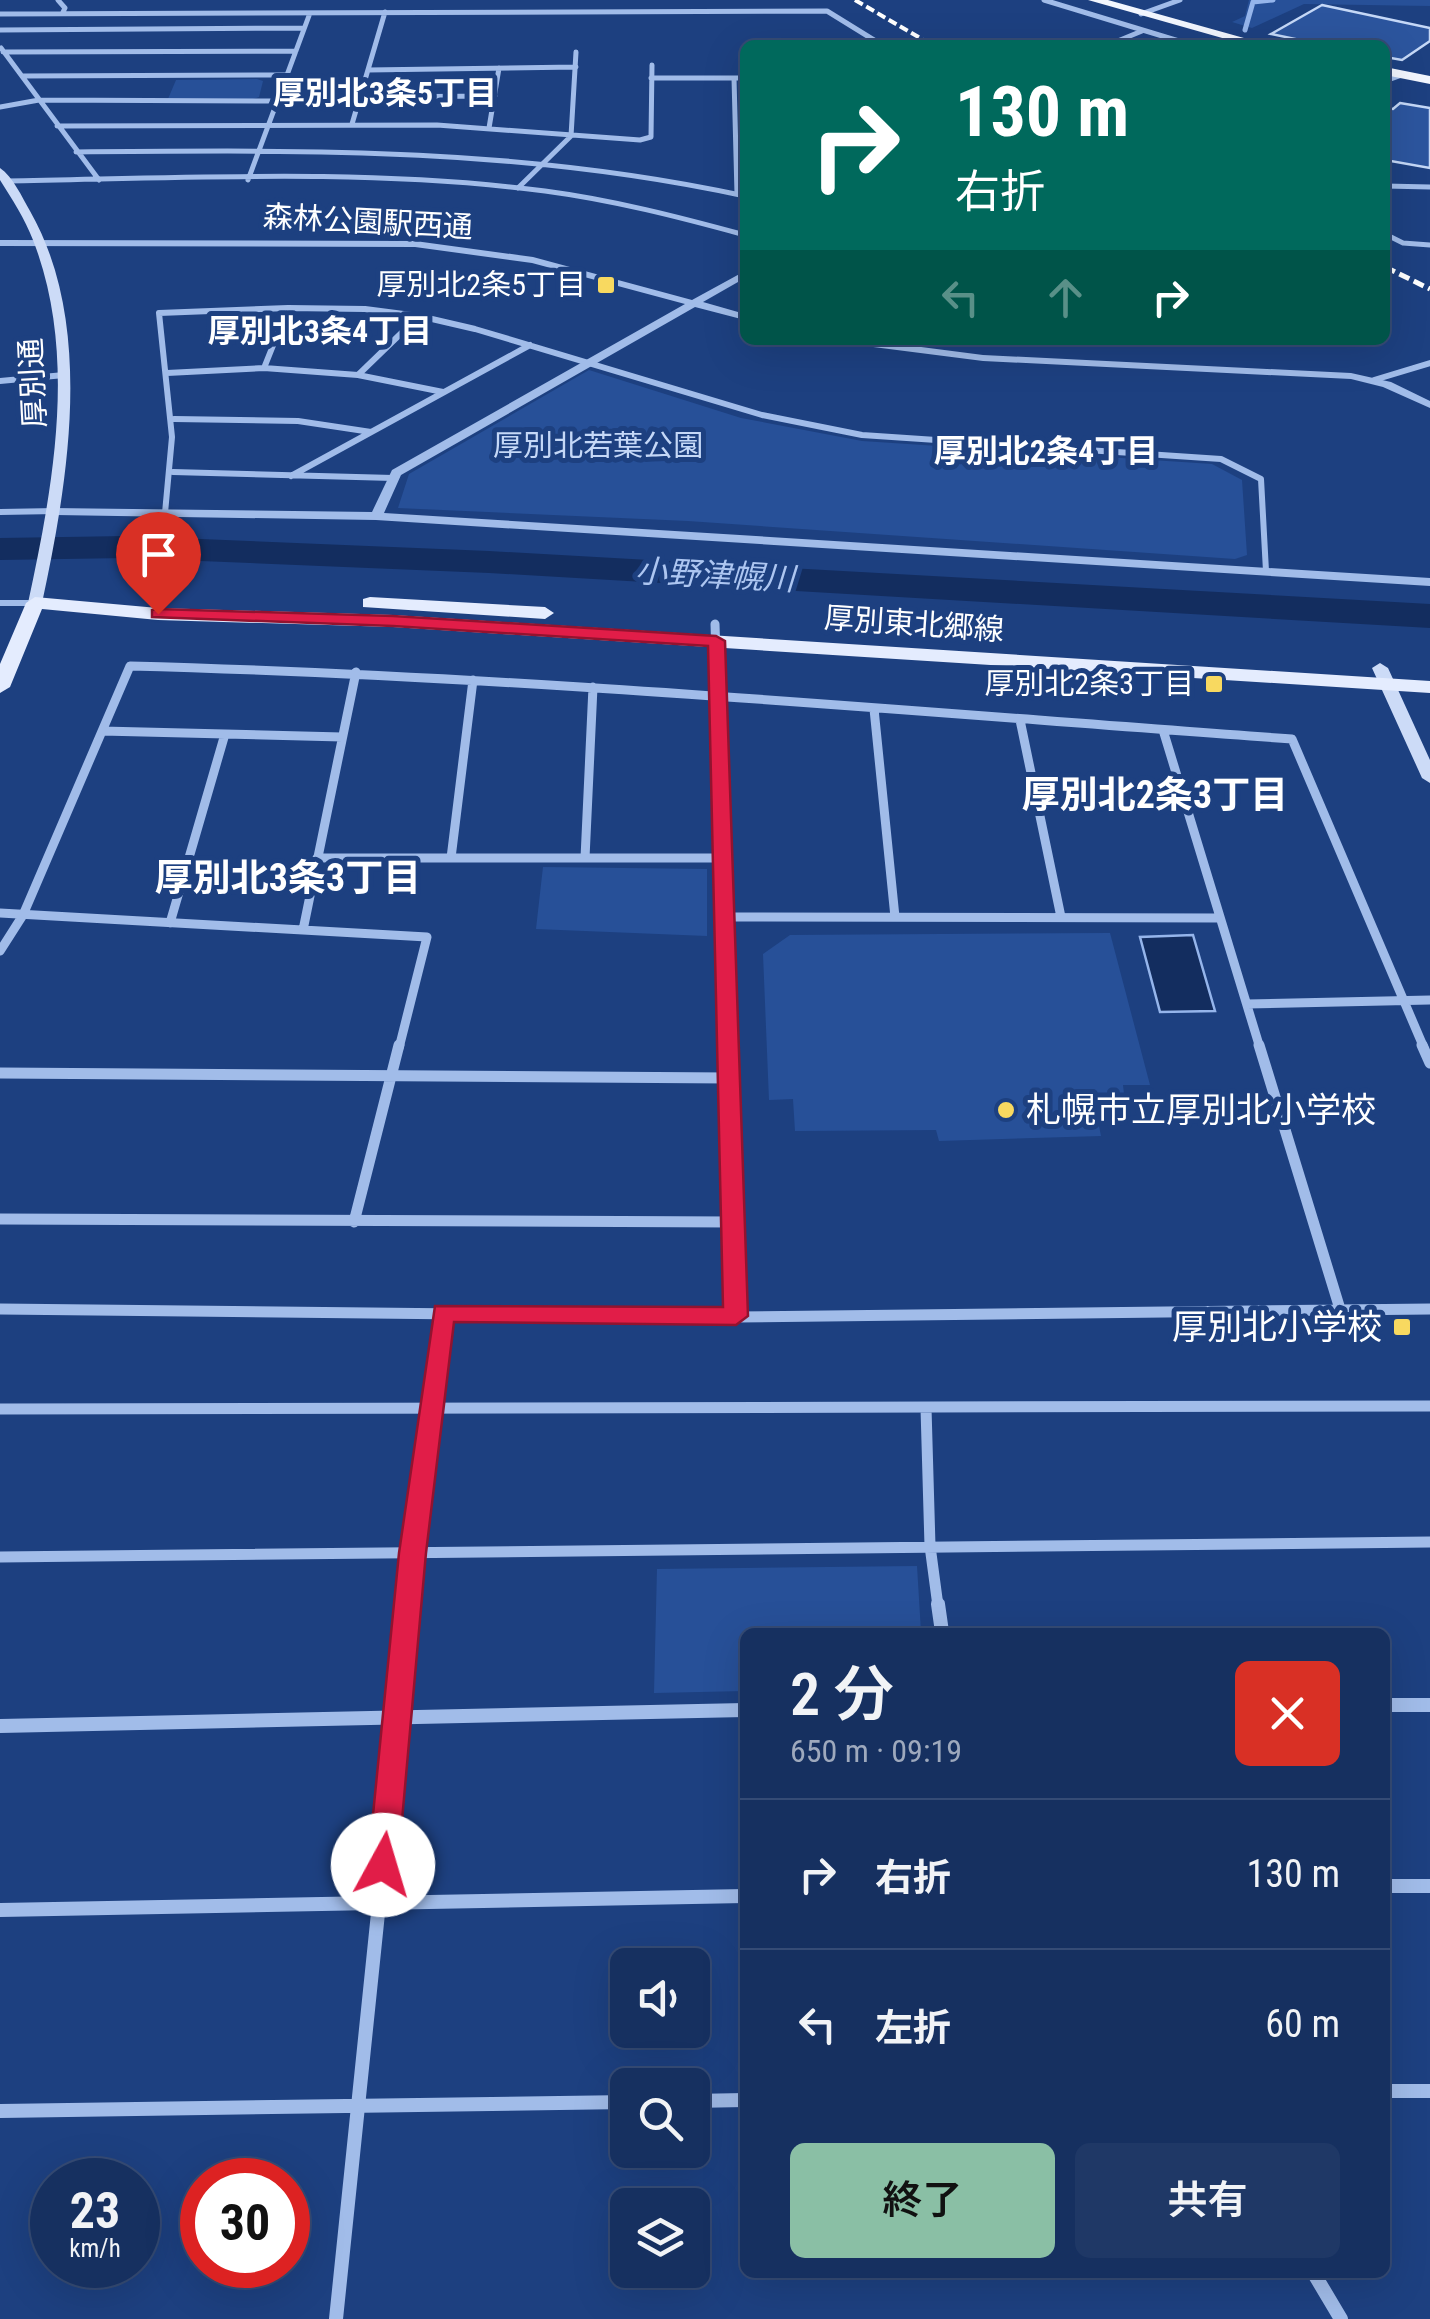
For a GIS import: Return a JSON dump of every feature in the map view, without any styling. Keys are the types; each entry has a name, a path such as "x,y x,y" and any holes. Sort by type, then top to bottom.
{"highway":[{"path":"1094,0 1242,40"},
{"path":"1390,72 1430,80"}],"main road":[{"name":"厚別通","path":"3,176 40,243 51,277 64,374 66,429 56,511 35,603"},
{"name":"厚別東北郷線","path":"35,603 158,614 716,633 1383,676 1430,672"},
{"path":"0,687 35,603"},
{"name":"厚別東北郷線","path":"1383,676 1430,687"},
{"path":"1383,676 1430,778"}],"street":[{"path":"58,0 65,8 62,14"},
{"path":"660,0 672,12"},
{"path":"748,0 762,12"},
{"path":"1044,0 1174,40"},
{"path":"1141,14 1180,0"},
{"path":"0,14 826,11 874,40"},
{"path":"352,124 385,12"},
{"path":"248,180 310,13"},
{"path":"0,30 304,28"},
{"path":"1120,40 1142,31"},
{"path":"2,50 296,51"},
{"path":"2,50 98,180"},
{"path":"518,188 572,136 576,52"},
{"path":"57,126 352,124 490,128 608,141 650,138 652,65"},
{"path":"368,70 576,67"},
{"path":"490,128 498,68"},
{"path":"1390,79 1402,74"},
{"path":"22,76 287,75"},
{"path":"652,78 740,78"},
{"path":"734,78 740,121"},
{"path":"361,97 494,96"},
{"path":"0,107 39,100 277,101"},
{"path":"76,152 412,152 544,161 640,173 740,195"},
{"path":"737,194 740,163"},
{"path":"3,176 382,180 518,188 680,217 740,234"},
{"path":"1390,186 1430,188"},
{"path":"1390,236 1430,245"},
{"name":"森林公園駅西通","path":"0,243 415,244 533,260 740,316"},
{"path":"376,516 396,473 740,277"},
{"path":"264,368 288,308"},
{"path":"164,513 173,472 174,419 159,313 365,309 419,316 530,345 762,416 862,435 1221,459 1261,479 1266,571"},
{"path":"358,375 419,316"},
{"path":"291,476 530,345"},
{"path":"875,345 922,352 1374,380 1430,363"},
{"path":"922,352 930,345"},
{"path":"167,373 264,368 358,375 443,392"},
{"path":"0,380 64,374"},
{"path":"1374,380 1430,405"},
{"path":"174,419 298,421 371,432"},
{"path":"173,472 393,478"},
{"path":"0,512 376,516 1430,582"},
{"path":"0,603 35,603"},
{"path":"716,633 736,1316"},
{"path":"0,952 23,915 130,666 356,672 1292,739 1430,1063"},
{"path":"303,930 356,672"},
{"path":"451,858 474,680"},
{"path":"585,858 593,687"},
{"path":"874,709 896,917"},
{"path":"1020,720 1061,918"},
{"path":"102,730 342,737"},
{"path":"1163,730 1340,1309"},
{"path":"170,923 225,734"},
{"path":"317,858 723,858"},
{"path":"0,913 427,937 354,1222"},
{"path":"725,917 1220,918"},
{"path":"1246,1004 1430,1000"},
{"path":"0,1074 729,1078"},
{"path":"0,1219 734,1222"},
{"path":"0,1310 736,1316 1430,1309"},
{"path":"336,2319 400,1720 413,1553 443,1312"},
{"path":"0,1409 1430,1406"},
{"path":"926,1408 930,1546 941,1628"},
{"path":"0,1557 1430,1542"},
{"path":"1390,1705 1430,1705"},
{"path":"0,1726 740,1710"},
{"path":"1390,1886 1430,1886"},
{"path":"0,1910 740,1896"},
{"path":"1390,2091 1430,2091"},
{"path":"710,2101 740,2100"},
{"path":"0,2112 610,2102"},
{"path":"1317,2278 1341,2319"}],"green space":[{"path":"1249,0 1430,0 1430,6 1304,4 1252,28 1232,22 1245,16"},
{"path":"176,80 263,81 259,97 253,99 168,99"},
{"name":"厚別北若葉公園","path":"589,370 741,418 862,441 1212,464 1242,480 1247,555 1235,559 688,521 398,508 409,474"},
{"path":"543,867 707,869 707,936 536,929"},
{"path":"1110,933 1150,1085 1123,1085 1124,1094 1093,1096 1101,1136 939,1141 936,1130 795,1131 793,1099 769,1100 763,954 790,935"},
{"path":"917,1566 921,1628 740,1628 740,1691 654,1693 657,1569"}],"shaded area":[{"path":"1193,935 1215,1011 1160,1012 1140,937"}],"building":[{"path":"1322,5 1430,28 1430,41 1402,60 1390,58 1390,40 1300,40 1271,34"},
{"path":"1400,103 1430,108 1430,168 1390,161 1390,109"}],"waterway":[{"path":"1245,30 1253,2 1273,0"},
{"name":"小野津幌川","path":"0,549 127,547 489,562 1430,616"}],"railway":[{"path":"855,0 923,40"},
{"path":"1390,269 1430,289"}],"place":[{"name":"厚別北2条5丁目","path":"606,285"},
{"name":"厚別北2条3丁目","path":"1214,684"},
{"name":"札幌市立厚別北小学校","path":"1006,1110"},
{"name":"厚別北小学校","path":"1402,1327"}],"district":[{"name":"厚別北3条5丁目","path":"385,93"},
{"name":"厚別北3条4丁目","path":"320,331"},
{"name":"厚別北2条4丁目","path":"1046,451"},
{"name":"厚別北2条3丁目","path":"1155,795"},
{"name":"厚別北3条3丁目","path":"288,878"}],"route":[{"path":"158,614 393,621 716,641 736,1316 443,1312 413,1553 400,1720 383,1865"}]}
